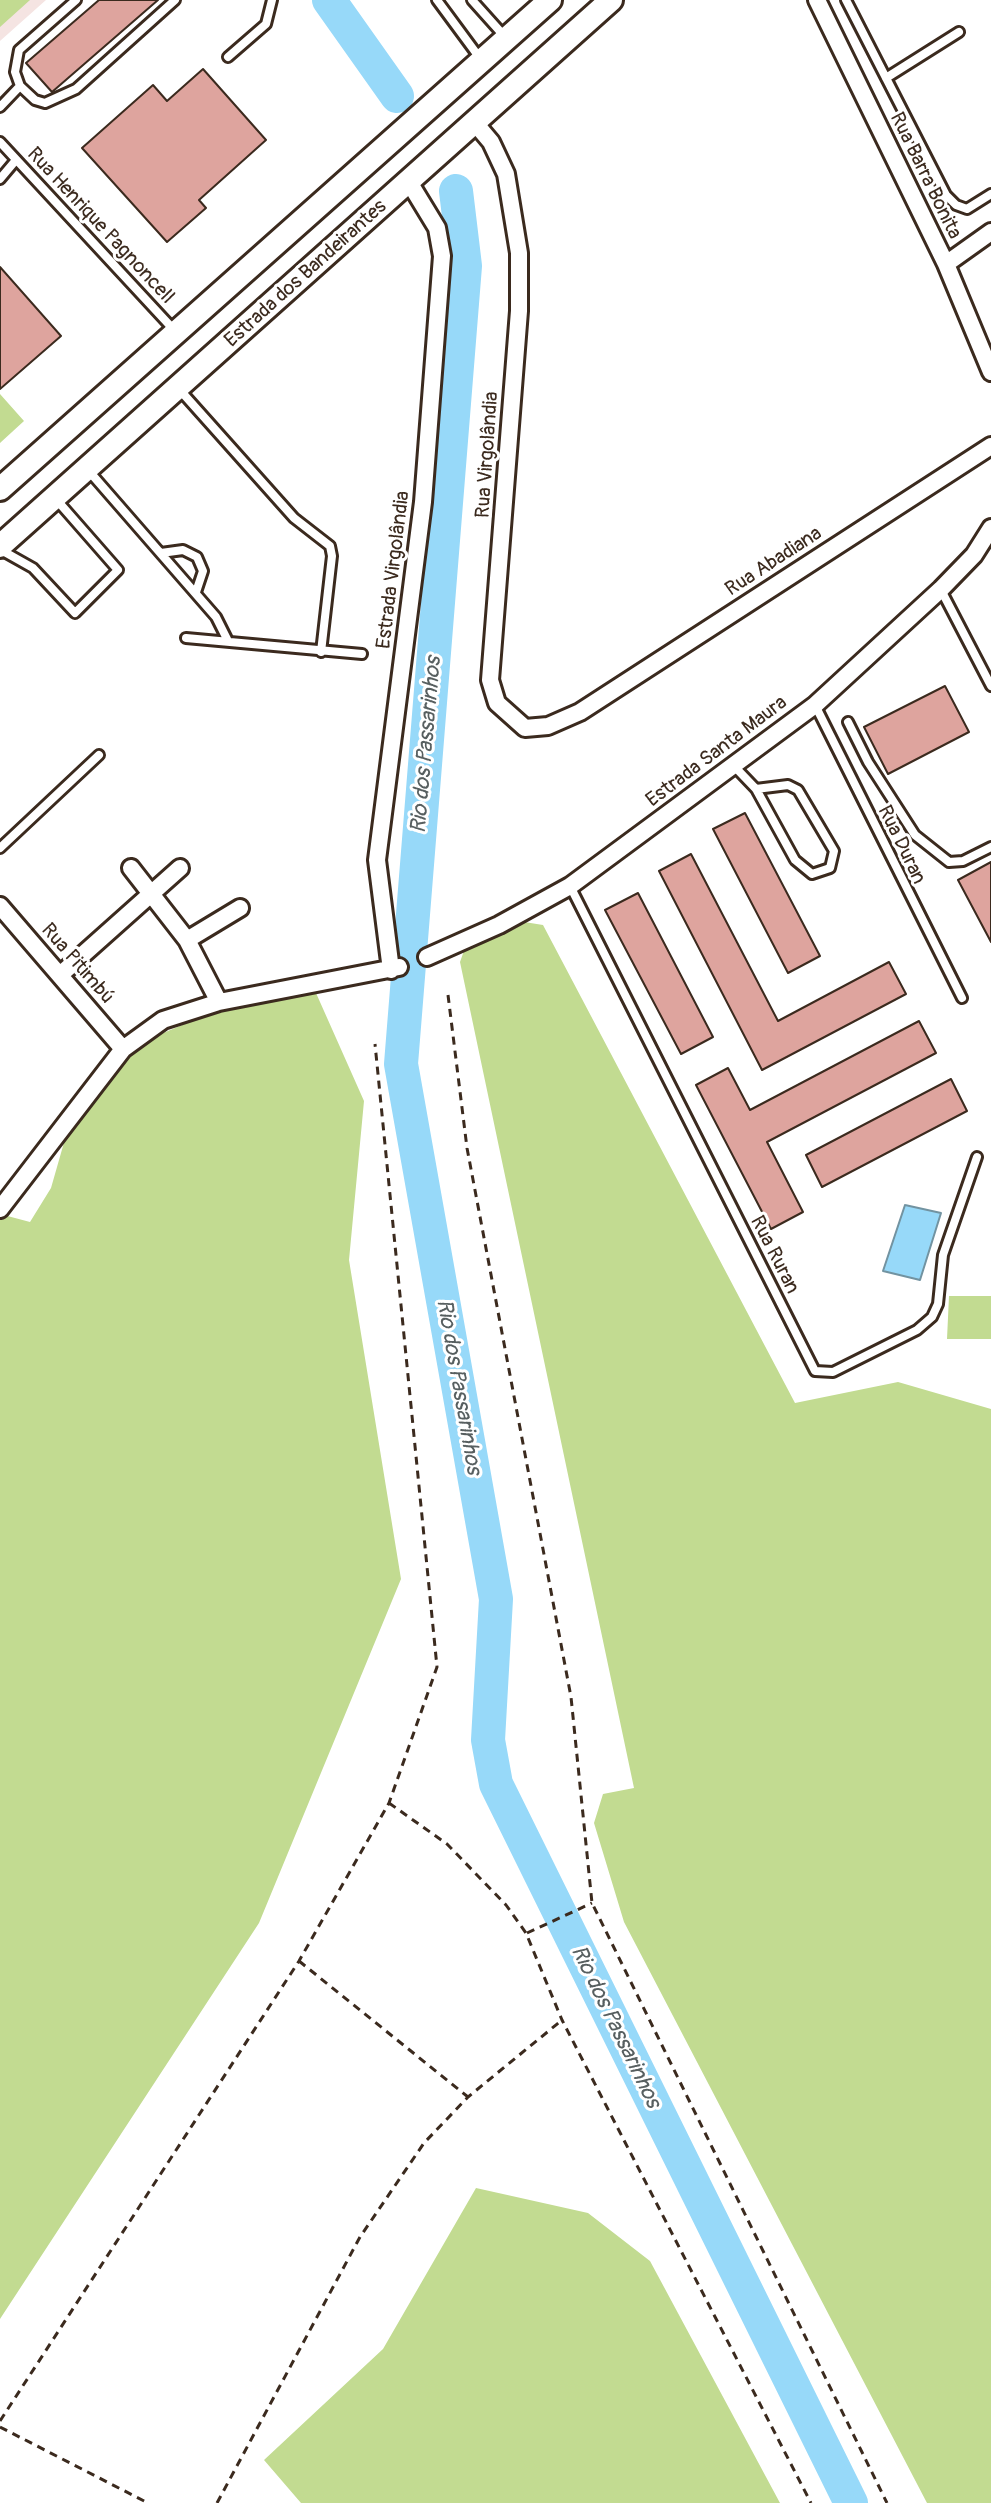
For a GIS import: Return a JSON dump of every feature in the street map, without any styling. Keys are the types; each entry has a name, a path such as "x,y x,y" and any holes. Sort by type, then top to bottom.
{"main road":[{"path":"0,489 550,0"},
{"name":"Estrada dos Bandeirantes","path":"0,548 611,0"}],"street":[{"name":"Rua Barra Bonita","path":"817,0 946,264 991,372"},
{"name":"Rua Virgolândia","path":"475,123 491,142 506,174 519,253 519,311 490,680 497,703 525,728 548,726 580,712"},
{"name":"Estrada Virgolândia","path":"219,1002 395,968 377,860 423,502 442,256 433,219 409,182"},
{"path":"946,264 991,232"},
{"name":"Rua Abadiana","path":"580,712 991,446"},
{"name":"Estrada Santa Maura","path":"427,957 499,925 570,886 815,705 941,589 974,555 991,528"},
{"path":"0,1209 123,1049 163,1020 219,1002 187,940 131,868"},
{"path":"60,975 180,868"},
{"name":"Rua Pitimbú","path":"0,906 123,1049"},
{"path":"187,940 240,908"}],"lane":[{"path":"76,0 19,50 14,61 20,86 35,100 45,103 76,89 175,0"},
{"path":"228,57 266,24 272,0"},
{"path":"437,0 482,61"},
{"path":"472,0 507,38"},
{"path":"846,0 946,195 956,205 967,209 991,194"},
{"path":"886,78 959,32"},
{"path":"0,107 20,86"},
{"name":"Rua Henrique Pagnoncell","path":"0,142 175,332"},
{"path":"0,179 16,160"},
{"path":"179,389 294,518 330,546 332,556 321,652"},
{"path":"88,469 196,592 222,626 228,641"},
{"path":"0,548 33,568 75,613 118,570 55,498"},
{"path":"161,553 183,550 197,557 203,571 196,592"},
{"path":"941,589 991,686"},
{"path":"186,638 362,654"},
{"name":"Rua Duran","path":"815,705 962,998"},
{"path":"848,722 868,762 915,835 949,862 963,861 991,847"},
{"path":"0,848 99,755"},
{"path":"733,765 756,789 795,860 812,874 830,868 834,851 798,790 788,785 756,789"},
{"name":"Rua Ruran","path":"570,886 815,1371 833,1372 917,1330 932,1317 940,1295 943,1255 977,1157"}],"path":[{"path":"448,995 467,1148 571,1697 592,1903 887,2503"},
{"path":"0,2421 299,1961 389,1803 437,1667 375,1044"},
{"path":"389,1803 447,1844 506,1905 526,1933 562,2020 811,2503"},
{"path":"526,1933 592,1903"},
{"path":"299,1961 468,2097"},
{"path":"217,2503 360,2237 424,2143 468,2097 562,2020"},
{"path":"0,2427 148,2503"}],"shaded area":[{"path":"0,0 46,0 0,41"}],"green space":[{"path":"0,0 30,0 0,27"},
{"path":"0,394 24,421 0,443"},
{"path":"518,921 543,925 795,1403 898,1382 991,1409 991,2503 927,2503 624,1922 594,1823 603,1794 634,1788 460,962 466,945"},
{"path":"316,993 364,1101 349,1260 401,1579 259,1923 0,2319 0,1214 30,1222 51,1188 71,1118 123,1050 220,1009"},
{"path":"949,1296 991,1296 991,1339 947,1339"},
{"path":"476,2188 588,2213 650,2261 780,2503 301,2503 264,2460 383,2349"}],"water":[{"path":"905,1205 941,1213 920,1280 883,1271"}],"building":[{"path":"99,0 158,0 52,92 26,63"},
{"path":"203,69 266,140 199,200 206,208 167,242 82,148 153,85 167,101"},
{"path":"0,267 61,336 0,389"},
{"path":"945,686 969,732 888,774 864,727"},
{"path":"745,813 820,956 788,973 713,829"},
{"path":"691,854 778,1021 889,962 906,994 762,1070 659,871"},
{"path":"991,862 991,942 958,880"},
{"path":"638,893 713,1037 681,1054 605,910"},
{"path":"919,1021 936,1053 767,1142 803,1212 771,1229 696,1085 728,1068 750,1110"},
{"path":"951,1079 967,1111 822,1187 806,1155"}],"waterway":[{"path":"329,0 397,96"},
{"name":"Rio dos Passarinhos","path":"456,191 465,266 401,1064 496,1599 488,1740 496,1784 851,2503"}]}
